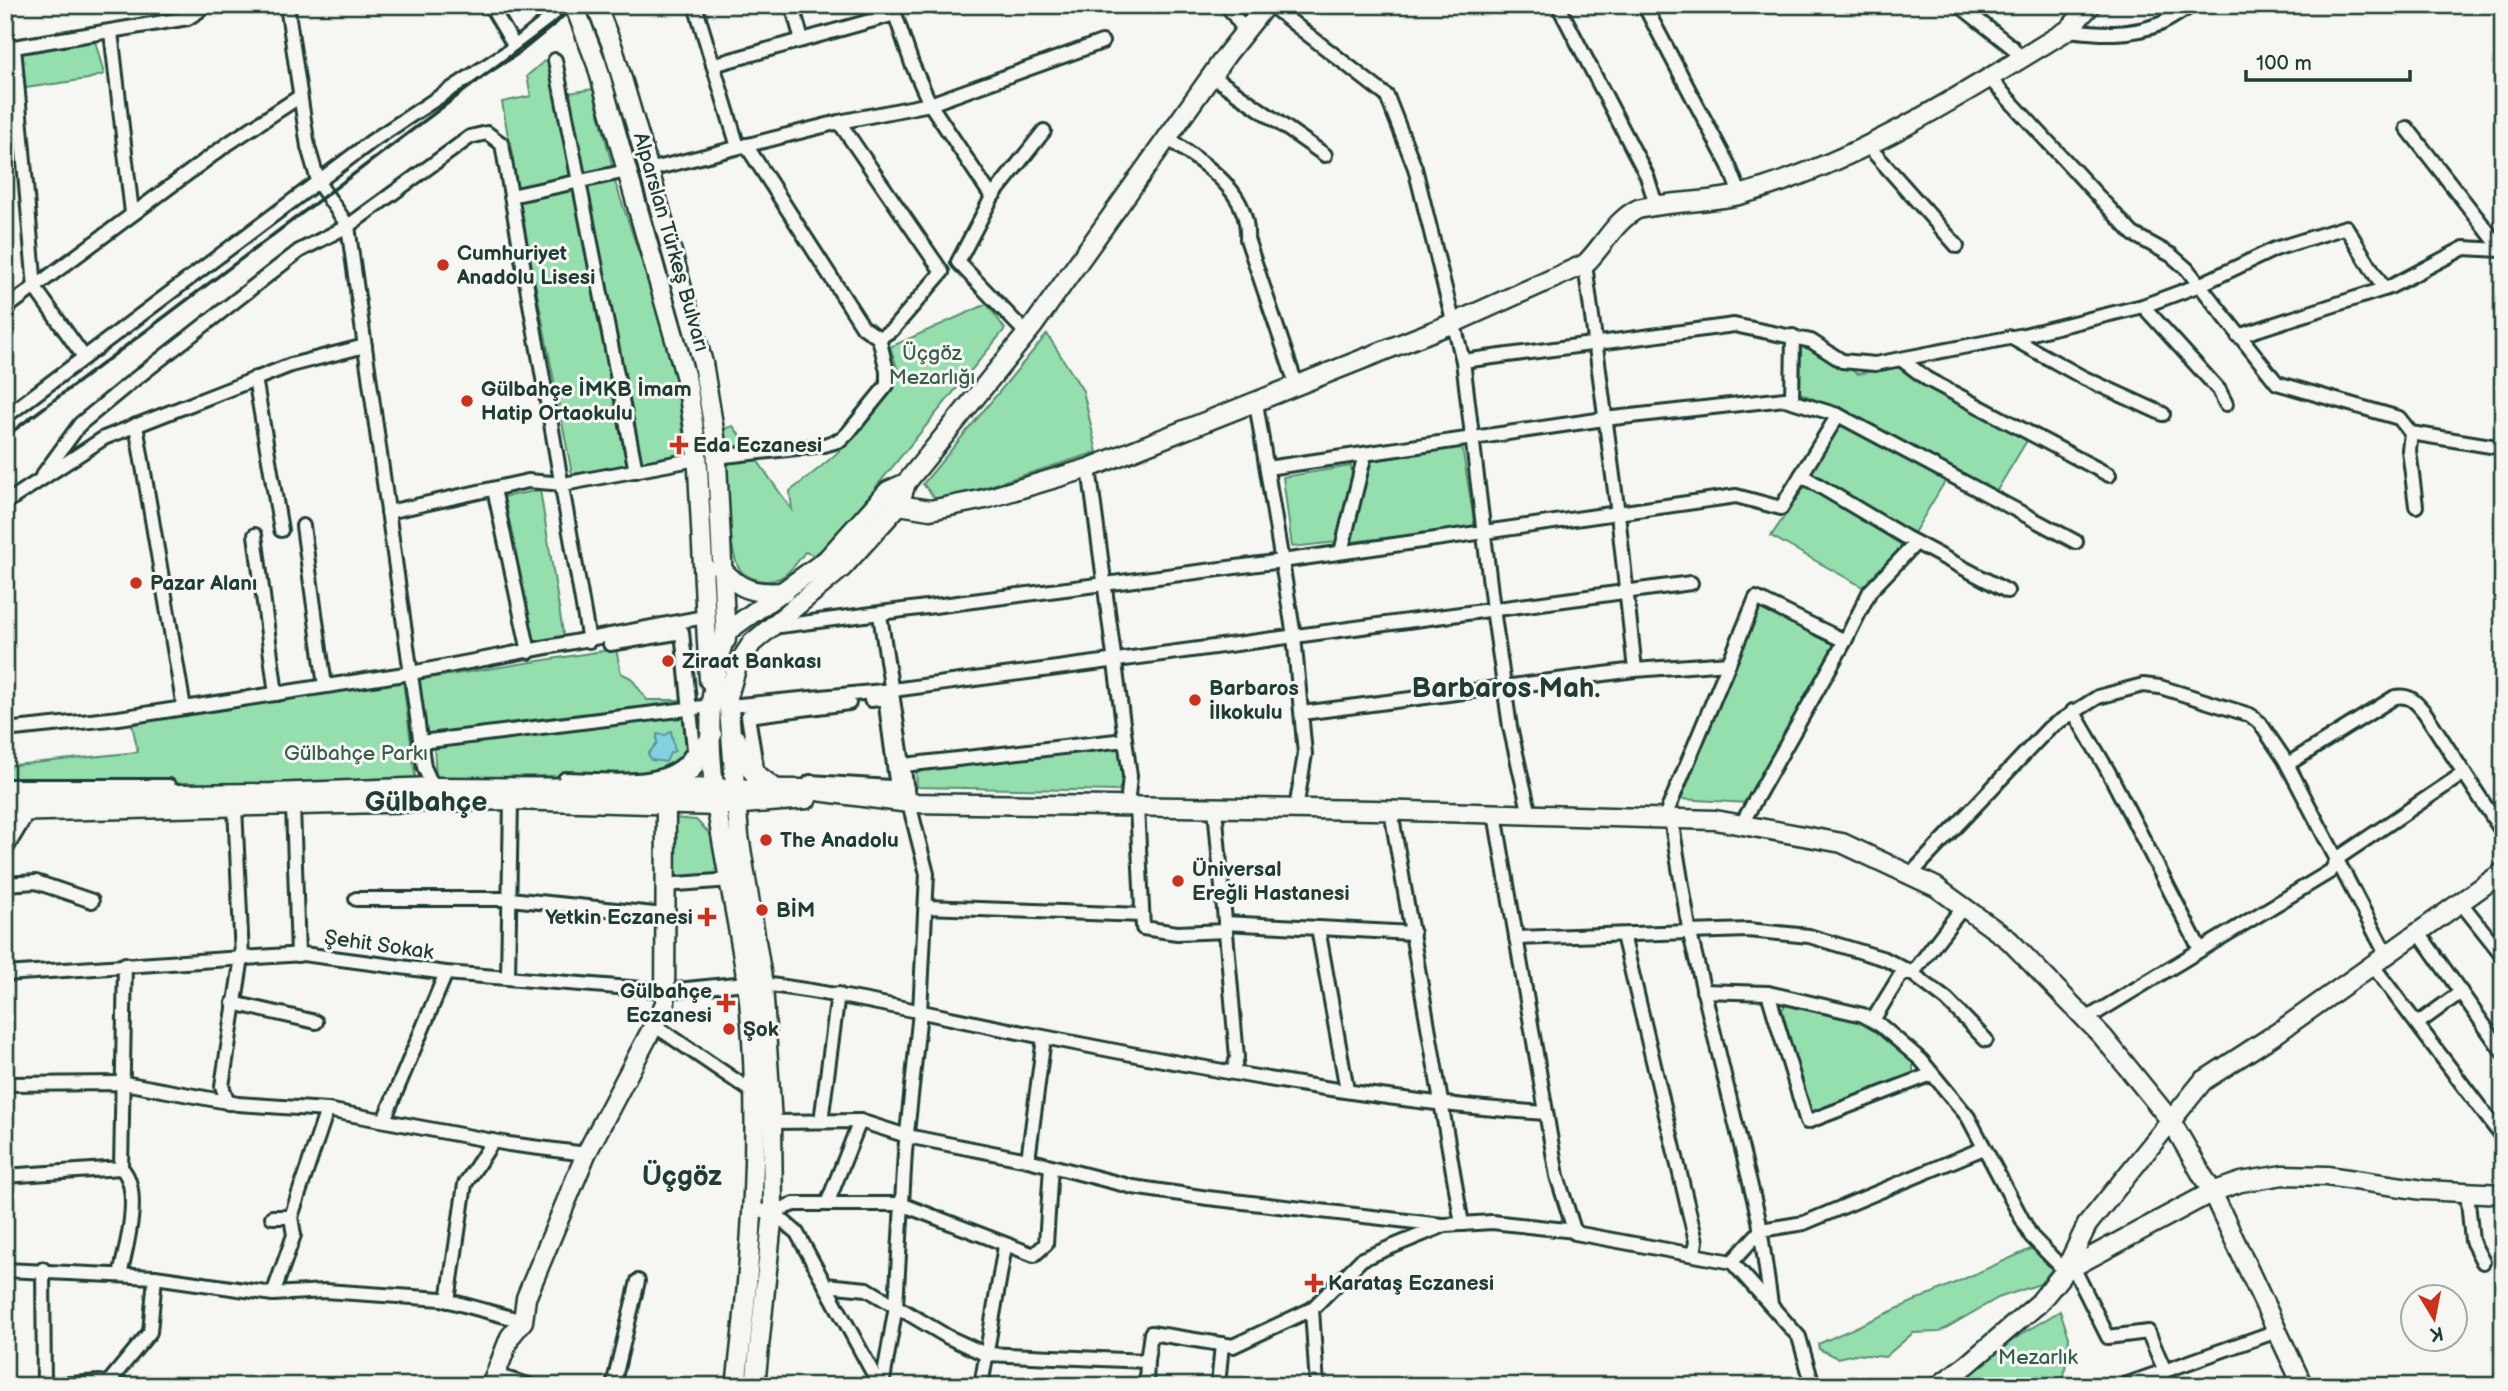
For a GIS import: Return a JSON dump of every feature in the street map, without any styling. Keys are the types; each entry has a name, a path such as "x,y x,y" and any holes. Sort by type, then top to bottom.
{"main road":[{"name":"Alparslan Türkeş Bulvarı","path":"573,5 597,65 687,382 697,459 711,706"},
{"name":"Alparslan Türkeş Bulvarı","path":"596,5 613,48 703,363 716,457 720,567 731,727 726,797"},
{"path":"729,701 737,666 752,643 842,568 899,505 906,483 1027,334 1212,76 1268,5"},
{"path":"899,505 930,509 985,499 1089,468 1456,323 1585,264 1600,250 1625,215 1656,205 1710,201 1740,194 1816,168 1868,146 2068,30 2091,5"},
{"path":"755,1386 773,1212 772,1122 755,983 726,797 712,735 711,706 725,633 826,561 888,491 906,483"},
{"path":"720,567 732,581 746,591 785,592"},
{"path":"731,727 748,765 773,796"},
{"path":"492,1380 510,1337 523,1321 526,1298 586,1154 665,1004 667,991 664,885 673,798 712,735"},
{"path":"5,796 425,786 673,798 731,836"},
{"path":"5,813 773,796 802,789 842,796 904,793 1132,806 1715,820 1842,843 1936,887 2009,940 2086,1020 2171,1121 2211,1192 2303,1386"},
{"path":"736,1386 755,1210 755,983 731,880 731,836 773,796"},
{"path":"1938,1386 2039,1303 2069,1269 2087,1225 2203,1081 2380,961 2503,872"},
{"path":"2069,1269 2211,1192 2241,1182 2283,1175 2327,1176 2423,1190 2503,1194"}],"street":[{"path":"85,357 35,288 14,47 188,18 199,11 200,5"},
{"path":"5,786 425,786 348,226 319,184 299,97 287,5"},
{"path":"490,5 516,47"},
{"path":"695,5 742,146 863,327 879,338 887,371 887,385 841,440 716,457"},
{"path":"792,5 802,40"},
{"path":"1227,5 1245,31"},
{"path":"1268,5 1387,96 1415,168 1464,361 1471,438 1504,687 1530,815"},
{"path":"1558,5 1647,176 1656,205"},
{"path":"1644,5 1729,166 1740,194"},
{"path":"1959,5 2012,47 2021,59"},
{"path":"2068,30 2103,34 2129,33 2161,23 2194,5"},
{"path":"713,65 893,10 930,104 992,197"},
{"path":"5,417 319,184 372,141 516,47 553,16"},
{"path":"111,32 132,213"},
{"path":"649,170 839,122 930,104 1102,42"},
{"path":"555,60 636,471"},
{"path":"1212,76 1325,155"},
{"path":"1989,78 2133,234 2171,255 2187,270 2197,286 2277,383 2399,418 2411,433 2503,448"},
{"path":"5,309 132,213 299,97"},
{"path":"839,122 942,272"},
{"path":"2407,128 2502,251"},
{"path":"879,338 892,330 942,272 958,262 992,197 1044,131"},
{"path":"42,476 80,424 299,251 348,226 477,133 495,136 502,144 564,484 589,640"},
{"path":"1169,139 1226,182 1248,219 1247,239 1297,387"},
{"path":"1868,146 1957,246"},
{"path":"511,196 627,171"},
{"path":"1464,361 1734,325 1811,341 1849,363 1875,364 1902,360 2143,306 2197,286 2275,249 2346,227 2384,289"},
{"path":"2238,336 2384,289 2464,248 2502,251"},
{"path":"958,262 1027,334"},
{"path":"1585,264 1618,514 1635,670"},
{"path":"2143,306 2219,390 2225,404"},
{"path":"1793,336 1793,401"},
{"path":"2010,337 2084,378 2163,414"},
{"path":"5,503 42,476 104,438 255,379 365,346"},
{"path":"1902,360 1927,379 2109,475"},
{"path":"255,379 281,530"},
{"path":"1267,468 1604,419 1785,398 1838,415 2076,542"},
{"path":"1256,403 1294,636 1305,754 1296,809"},
{"path":"772,627 1282,561 1736,496 1781,508 1838,415"},
{"path":"136,425 184,708"},
{"path":"2411,433 2409,450 2416,506"},
{"path":"1341,552 1365,454"},
{"path":"388,512 528,481 564,484 697,459"},
{"path":"1089,468 1130,776 1143,928 1177,933 1226,927 1413,933"},
{"path":"1801,475 1916,543 2007,590"},
{"path":"494,489 529,652"},
{"path":"303,526 325,686"},
{"path":"255,535 276,694"},
{"path":"1741,825 1870,591 1916,543"},
{"path":"729,701 893,690 1691,583"},
{"path":"1771,1305 1760,1230 1690,934 1667,819 1756,598 1844,641"},
{"path":"880,615 904,765 904,793"},
{"path":"5,730 119,719 411,673 704,617"},
{"path":"426,676 682,632 694,738 691,757 679,770 662,777 433,780 429,766"},
{"path":"1301,713 1635,670 1729,663"},
{"path":"1910,875 2049,728 2098,697 2143,685 2160,687 2250,715 2260,723 2288,764 2338,858 2380,961 2417,1024 2503,1138"},
{"path":"2288,764 2395,696 2404,695 2413,699 2425,713 2503,833"},
{"path":"881,1386 896,1306 901,1204 920,1012 927,874 904,793 885,698 748,716 754,764 772,781 904,793"},
{"path":"421,742 711,706"},
{"path":"2073,711 2108,771 2200,949"},
{"path":"904,765 1125,740"},
{"path":"2086,1020 2331,871 2338,858 2464,773"},
{"path":"508,977 510,800"},
{"path":"293,806 298,954"},
{"path":"228,1102 222,1086 242,957 235,807"},
{"path":"1215,808 1237,1057 1233,1072"},
{"path":"1391,811 1444,1106 1462,1224"},
{"path":"5,851 28,812"},
{"path":"1495,814 1557,1176 1575,1231"},
{"path":"664,885 731,880"},
{"path":"5,884 36,882 92,901"},
{"path":"356,899 510,899 664,915"},
{"path":"2461,903 2503,956"},
{"path":"1873,1020 1900,976 1916,970 1963,907"},
{"path":"926,908 1142,915"},
{"path":"1318,928 1347,1090"},
{"path":"1516,938 1748,930 1809,936 1885,960 1910,972 1947,1000 1986,1040"},
{"path":"2419,933 2503,1052"},
{"path":"1623,935 1696,1241 1694,1254"},
{"name":"Şehit Sokak","path":"5,974 298,954 446,973 667,991 755,983 838,994 1044,1038 1233,1072 1444,1106 1546,1113"},
{"path":"121,1168 125,964"},
{"path":"384,1120 446,973"},
{"path":"1703,991 1768,993 1863,1015 1873,1020 1921,1060 1968,1118 2031,1236 2069,1269 2108,1338 2148,1332 2165,1371"},
{"path":"2417,1024 2460,992"},
{"path":"1768,993 1807,1122 1932,1074"},
{"path":"821,1121 838,994"},
{"path":"233,1003 316,1022"},
{"path":"654,1025 754,1093"},
{"path":"1028,1160 1044,1038"},
{"path":"5,1084 124,1083 228,1102 327,1110 493,1141 586,1154"},
{"path":"273,1294 294,1235 291,1217 327,1110"},
{"path":"772,1122 860,1121 907,1136 1028,1160 1133,1186 1208,1198 1445,1225 1492,1222 1575,1231 1732,1262 1799,1336 1813,1386"},
{"path":"827,1204 860,1121"},
{"path":"448,1301 465,1184 493,1141"},
{"path":"1732,1262 1760,1230 1804,1223 1984,1148"},
{"path":"755,1210 773,1212 794,1204 901,1204 1034,1255 1046,1244 1051,1166"},
{"path":"5,1176 121,1168 127,1173 132,1207 120,1275"},
{"path":"2467,1192 2472,1241 2483,1262"},
{"path":"773,1212 797,1233 881,1386"},
{"path":"272,1217 291,1217"},
{"path":"1146,1386 1151,1333 1233,1346 1251,1340 1312,1309 1362,1259 1445,1225"},
{"path":"981,1386 1005,1246"},
{"path":"5,1270 43,1269 155,1277 273,1294 325,1291 448,1301 523,1321"},
{"path":"43,1269 43,1386 123,1386"},
{"path":"108,1384 150,1332 155,1277"},
{"path":"613,1386 638,1281"},
{"path":"825,1285 867,1289 985,1354 1147,1361"},
{"path":"1312,1309 1317,1386"},
{"path":"2128,1385 2277,1331"},
{"path":"1217,1386 1222,1344"},
{"path":"492,1380 532,1386"}],"green space":[{"path":"91,40 96,44 104,74 88,79 18,89 14,54"},
{"path":"549,57 577,180 518,193 502,102 531,96 527,76"},
{"path":"593,89 613,169 585,175 569,93"},
{"path":"614,179 673,354 686,457 641,463 587,187"},
{"path":"575,186 627,467 572,474 519,200"},
{"name":"Üçgöz Mezarlığı","path":"987,304 1005,329 827,547 813,555 805,552 786,574 774,580 758,580 742,572 735,559 729,524 724,429 733,426 792,510 790,491 853,438 879,406 898,370 890,347"},
{"name":"Üçgöz Mezarlığı","path":"1047,334 1083,391 1097,452 938,502 923,484"},
{"path":"1807,343 1858,374 1901,365 2029,437 1996,492 1800,393 1801,345"},
{"path":"1841,423 1947,478 1914,533 1809,474"},
{"path":"1462,446 1475,528 1350,542 1367,462"},
{"path":"1351,466 1352,474 1337,542 1292,547 1283,477"},
{"path":"1806,485 1910,545 1863,587 1771,536"},
{"path":"540,490 564,639 533,644 503,497"},
{"path":"1760,606 1834,641 1835,652 1748,803 1680,799"},
{"path":"616,649 621,673 631,678 647,700 682,700 679,706 426,736 417,680"},
{"name":"Gülbahçe Parkı","path":"403,681 416,783 5,789 5,766 138,752 132,724"},
{"name":"Gülbahçe Parkı","path":"686,714 692,746 681,764 648,774 436,778 434,745"},
{"path":"1121,746 1124,781 1118,791 917,787 916,769"},
{"path":"672,818 696,820 713,837 719,877 671,881"},
{"path":"1788,1003 1841,1016 1872,1028 1900,1048 1913,1063 1913,1077 1810,1114 1782,1009"},
{"path":"2033,1248 2052,1269 2040,1284 1998,1298 1939,1332 1913,1333 1885,1357 1855,1354 1837,1358 1819,1349 1818,1344"},
{"name":"Mezarlık","path":"2060,1311 2069,1337 2063,1386 1949,1386 2023,1333"}],"water":[{"path":"671,731 675,751 670,753 666,762 651,760 648,754 657,743 657,734 666,735"}],"railway":[{"path":"5,437 578,5"}],"place":[{"name":"Cumhuriyet Anadolu Lisesi","path":"443,265"},
{"name":"Gülbahçe İMKB İmam Hatip Ortaokulu","path":"467,401"},
{"name":"Eda Eczanesi","path":"679,445"},
{"name":"Pazar Alanı","path":"136,583"},
{"name":"Ziraat Bankası","path":"668,661"},
{"name":"Barbaros İlkokulu","path":"1195,700"},
{"name":"The Anadolu","path":"766,840"},
{"name":"Üniversal Ereğli Hastanesi","path":"1178,881"},
{"name":"BİM","path":"762,910"},
{"name":"Yetkin Eczanesi","path":"707,917"},
{"name":"Gülbahçe Eczanesi","path":"726,1003"},
{"name":"Şok","path":"729,1029"},
{"name":"Karataş Eczanesi","path":"1314,1283"}],"district":[{"name":"Barbaros Mah.","path":"1506,688"},
{"name":"Gülbahçe","path":"426,802"},
{"name":"Üçgöz","path":"682,1176"}]}
